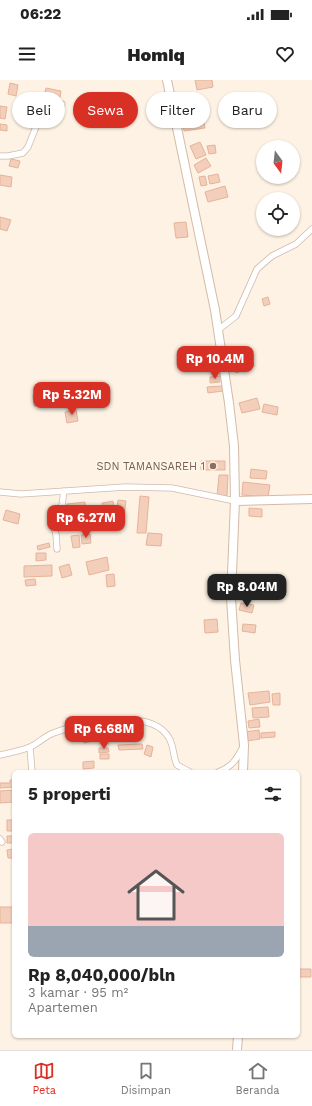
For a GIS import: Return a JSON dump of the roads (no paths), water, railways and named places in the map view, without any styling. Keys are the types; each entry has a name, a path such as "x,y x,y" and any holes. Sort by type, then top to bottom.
{"street":[{"path":"167,80 218,330 234,446 235,501 230,598 244,745 244,770"},
{"path":"0,156 23,153 28,147 36,128"},
{"path":"218,330 236,316 257,268 272,256 296,244 312,229"},
{"path":"0,492 22,494 125,487 172,488 235,501 312,499"},
{"path":"58,549 52,517 62,504 64,491"},
{"path":"0,755 30,747 51,734 80,726 110,720 132,719 144,722 164,732 169,738 177,765 186,770"},
{"path":"224,770 229,768 233,764 244,745"},
{"path":"30,747 32,770"},
{"path":"237,1050 238,1038"}],"place":[{"name":"SDN TAMANSAREH 1","path":"213,466"}]}
